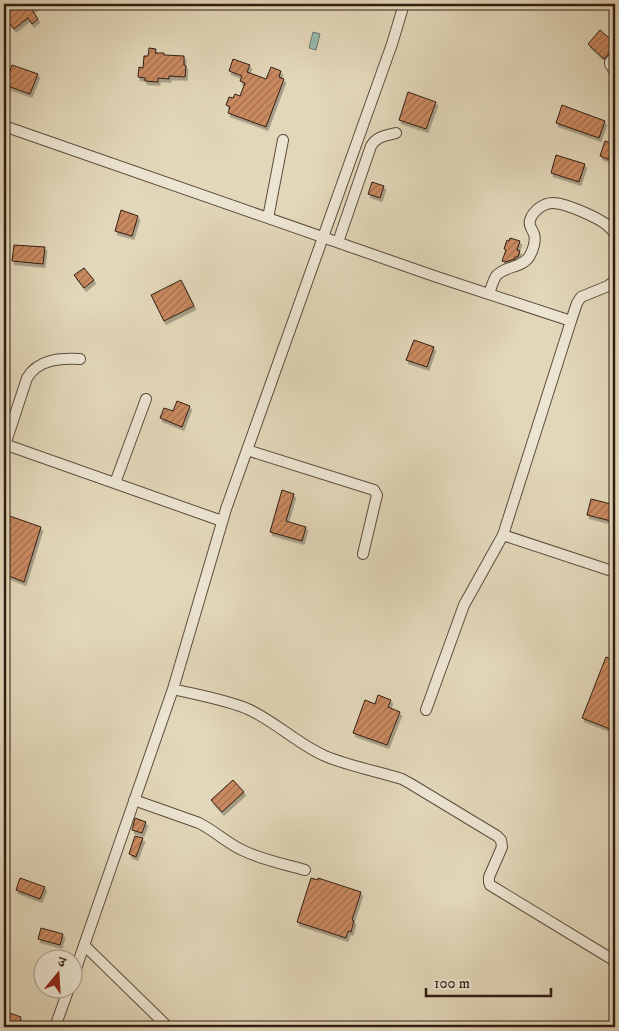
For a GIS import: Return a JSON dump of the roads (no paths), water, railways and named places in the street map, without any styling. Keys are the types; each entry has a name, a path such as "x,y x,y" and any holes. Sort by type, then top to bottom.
{"street":[{"path":"82,954 173,689 222,521 392,44 404,4"},
{"path":"615,57 610,64 615,72"},
{"path":"4,126 437,277 571,320"},
{"path":"338,242 370,146 374,140 381,136 396,133"},
{"path":"268,218 283,140"},
{"path":"489,294 494,280 500,273 525,261 530,256 535,241 530,219 535,211 548,204 554,203 588,214 607,225 615,234"},
{"path":"426,710 464,605 503,535 577,303 581,297 608,286 615,280"},
{"path":"80,358 53,360 34,369 30,373 5,445 222,521"},
{"path":"115,483 146,399"},
{"path":"247,450 374,490 377,495 362,554"},
{"path":"503,535 615,572"},
{"path":"173,689 234,704 250,710 323,755 402,779 497,836 501,840 502,847 489,877 490,885 615,961"},
{"path":"134,800 199,824 240,850 305,870"},
{"path":"85,946 168,1027"},
{"path":"55,1027 65,998"}],"water":[{"path":"313,32 320,34 316,50 309,48"}]}
